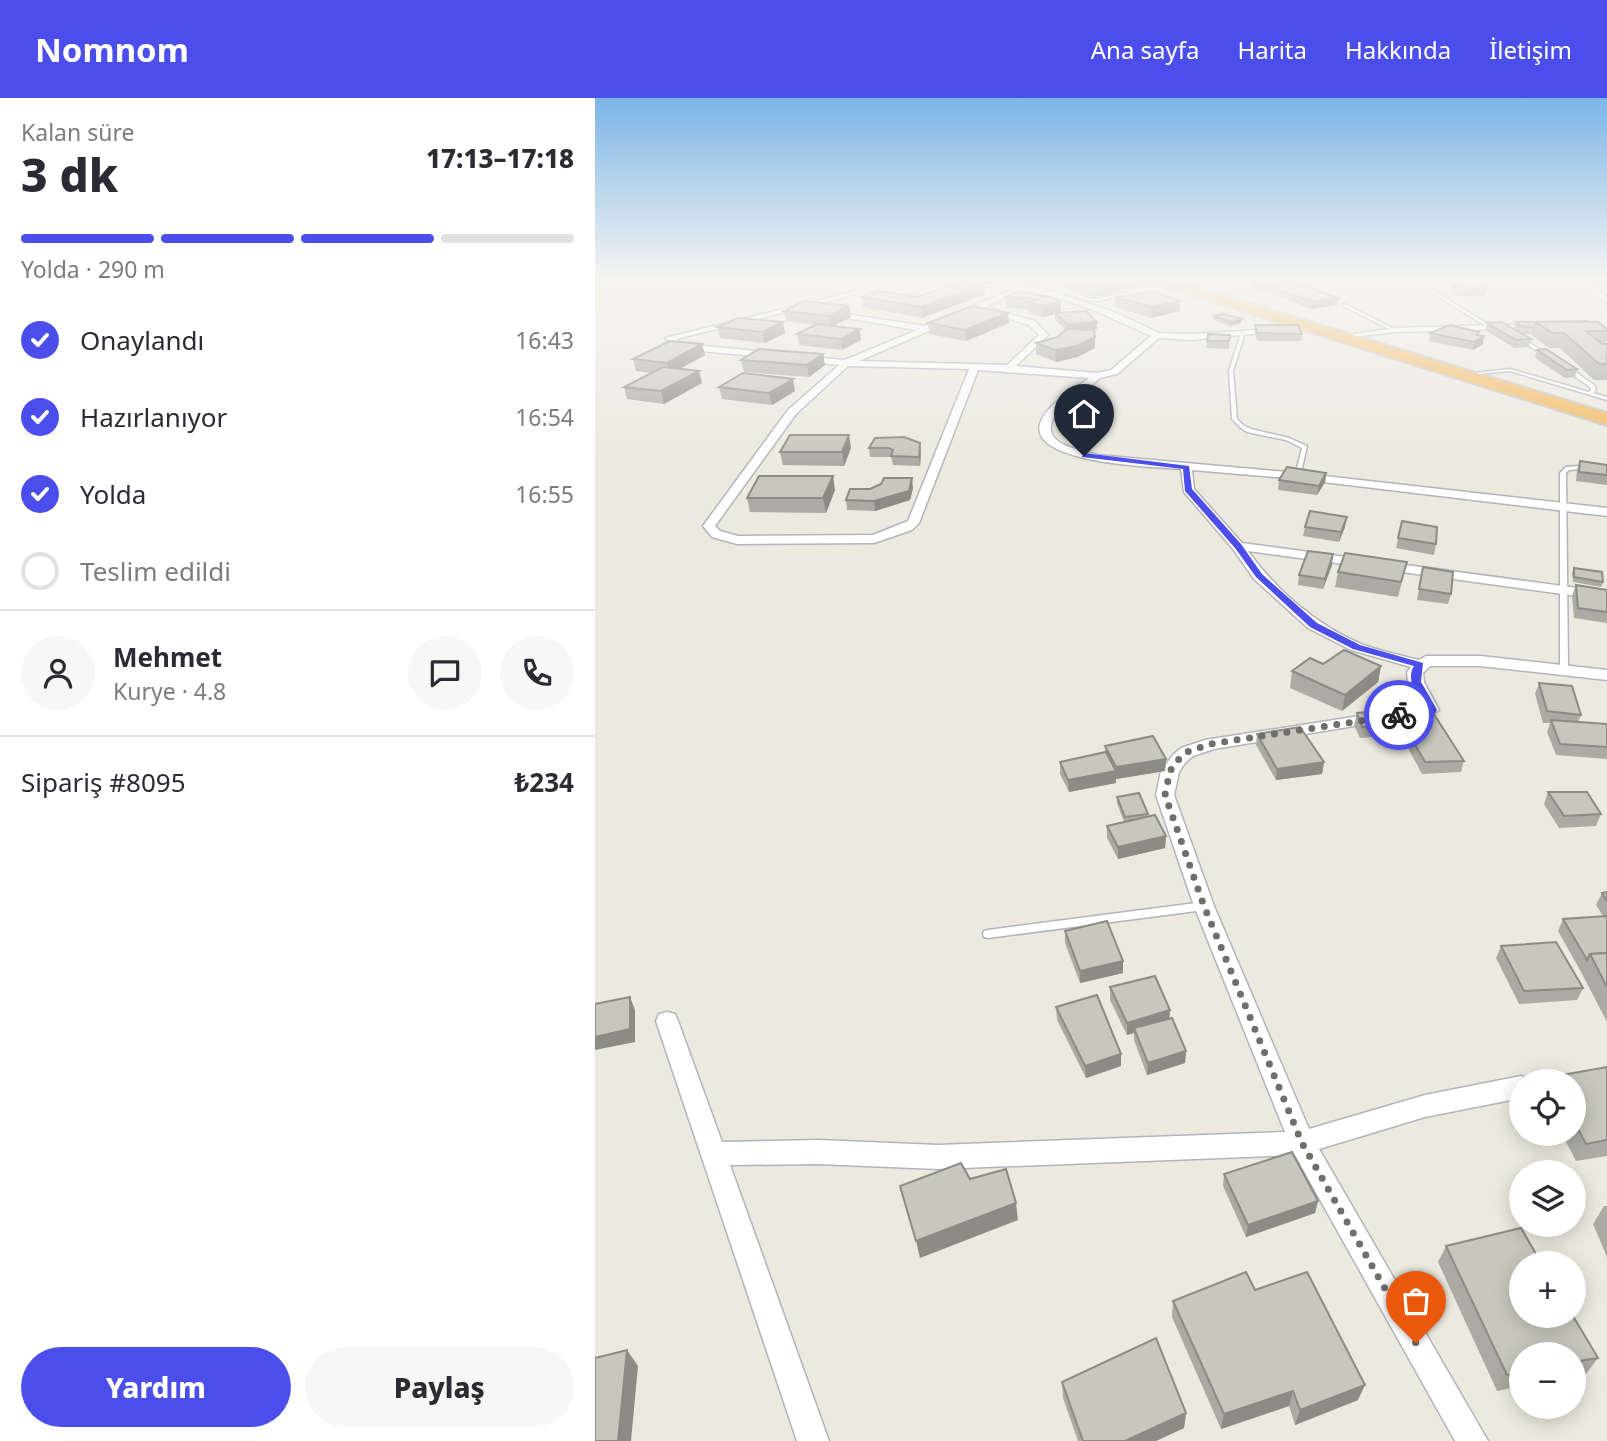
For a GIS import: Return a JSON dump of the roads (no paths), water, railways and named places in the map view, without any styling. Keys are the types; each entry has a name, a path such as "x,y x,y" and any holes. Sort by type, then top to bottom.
{"highway":[{"path":"1351,341 1607,419"},
{"path":"1372,341 1607,411"}],"street":[{"path":"673,341 681,346 846,363 975,366 1097,376 1114,372 1150,341"},
{"path":"899,341 846,363 808,395 783,423 721,506 709,526 716,534 737,540 874,539 908,527 913,523 975,366"},
{"path":"1009,368 1038,341"},
{"path":"1097,376 1051,413 1044,429 1047,439 1084,456 1298,476 1607,512"},
{"path":"1186,467 1188,490 1238,546 1259,576 1313,625 1356,647 1420,665 1438,659 1607,675"},
{"path":"1238,546 1607,596"},
{"path":"1420,665 1415,672 1416,682 1431,710 1210,744 1187,752 1179,759 1170,771 1165,795 1204,906 1302,1143 1472,1441"},
{"path":"667,1021 813,1441"},
{"path":"713,1154 818,1152 938,1157 1302,1143 1425,1106 1509,1089"}],"lane":[{"path":"1241,341 1231,370 1235,419 1249,431 1287,438 1302,444 1306,449 1298,476"},
{"path":"1523,341 1592,386 1594,390 1589,394"},
{"path":"1477,373 1510,370 1607,400"},
{"path":"1564,669 1563,473 1568,468 1579,468"},
{"path":"988,934 1204,906"}]}
